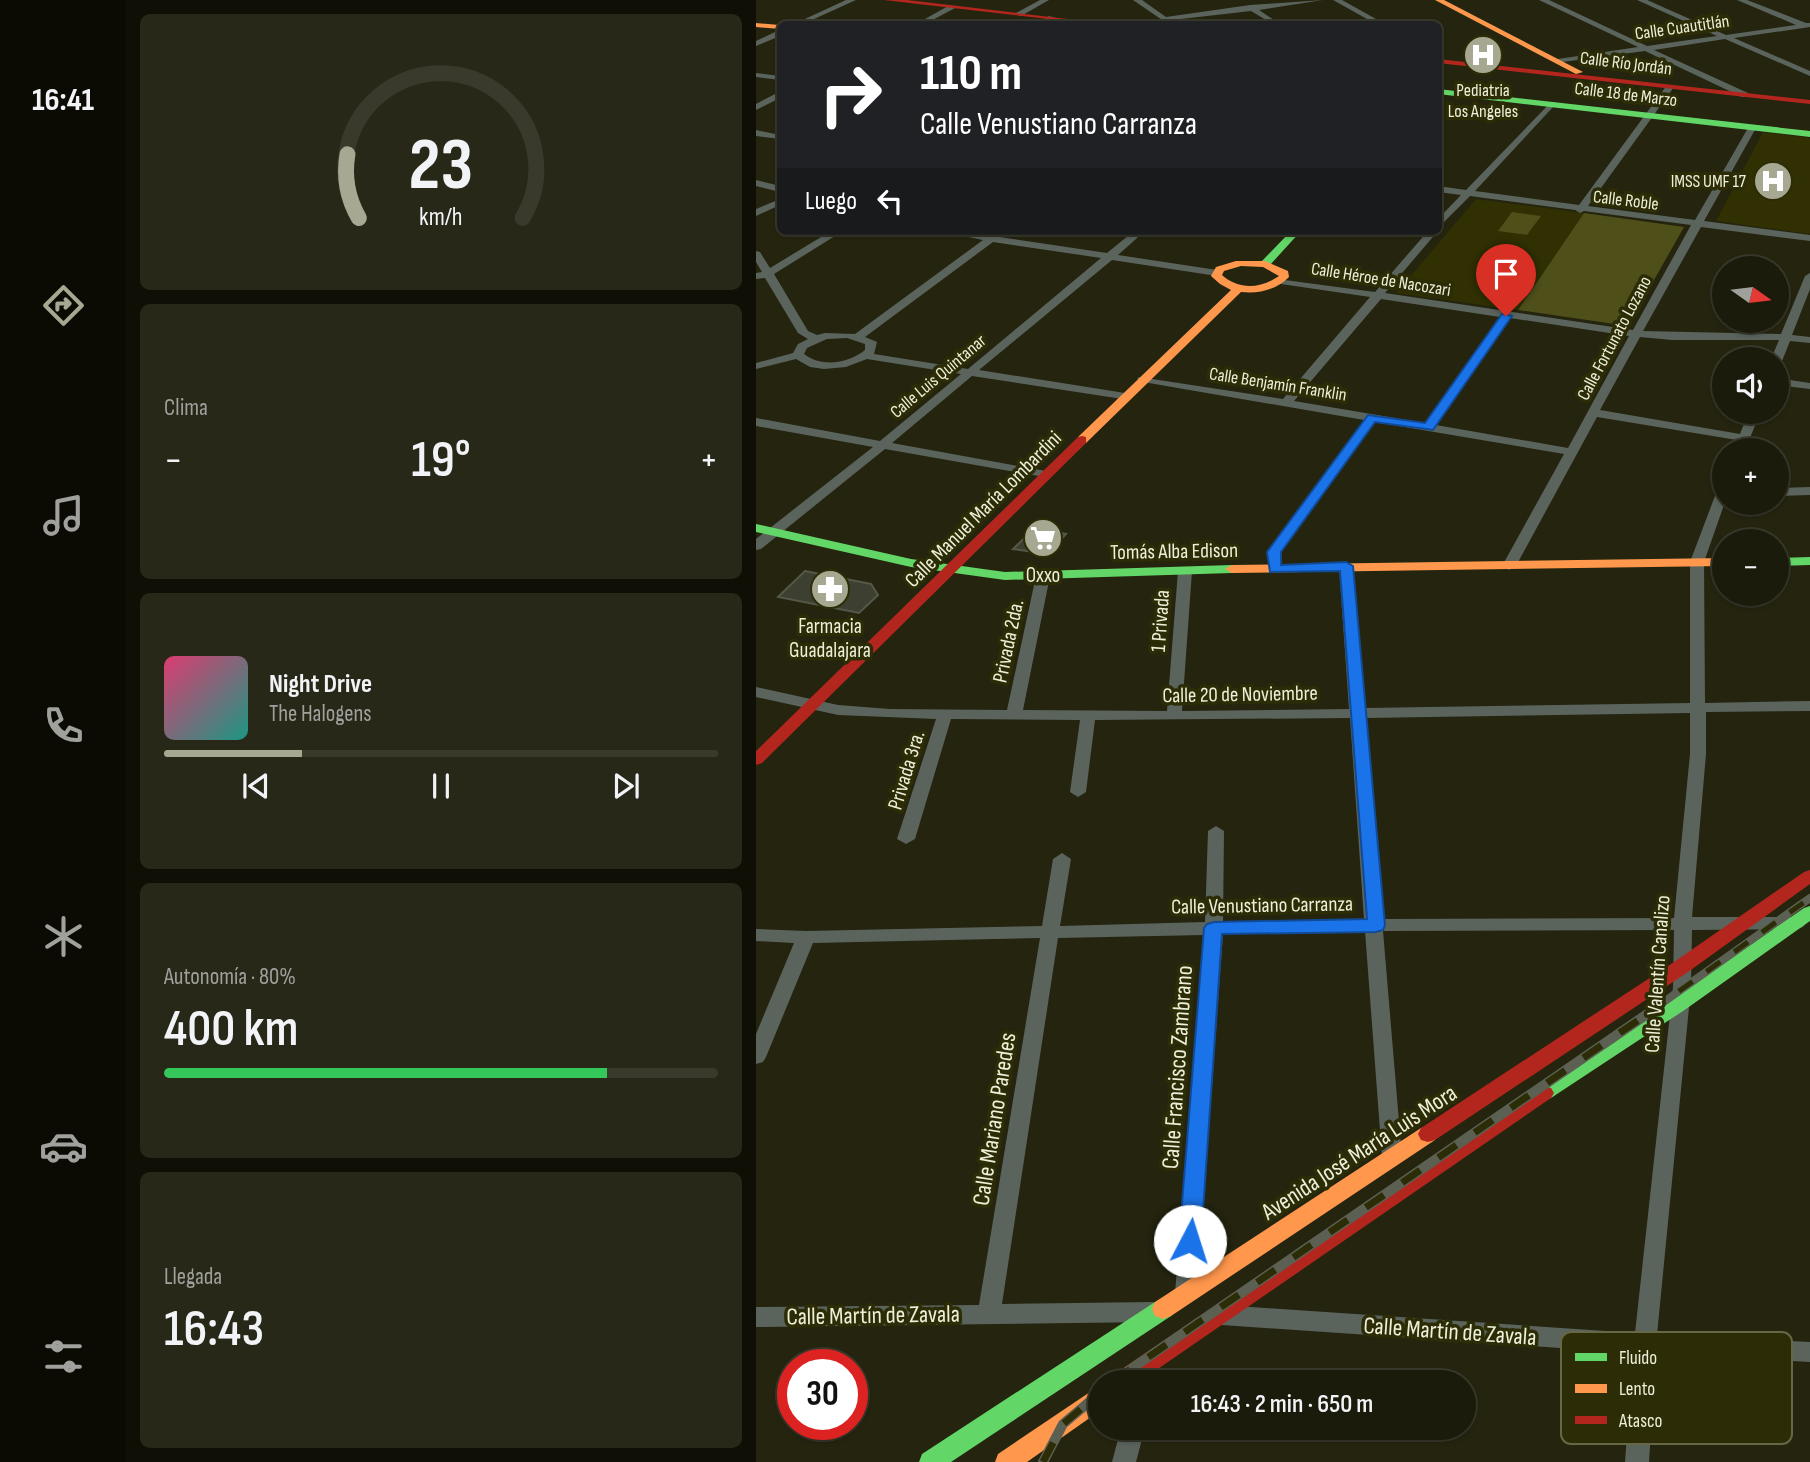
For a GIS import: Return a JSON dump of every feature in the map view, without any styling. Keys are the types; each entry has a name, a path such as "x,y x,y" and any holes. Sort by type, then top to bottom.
{"street":[{"path":"805,21 852,0"},
{"path":"888,0 918,1 953,8 1018,14 1047,21"},
{"path":"1018,14 1045,0"},
{"path":"1137,0 1168,21"},
{"path":"1239,0 1273,21"},
{"path":"1164,19 1319,0"},
{"path":"1337,0 1376,21"},
{"path":"1439,0 1591,78"},
{"path":"1543,0 1745,96"},
{"path":"1641,0 1810,74"},
{"path":"1741,0 1808,26"},
{"path":"926,21 953,8"},
{"path":"756,25 777,27"},
{"name":"Calle Cuautitlán","path":"1558,61 1808,26"},
{"path":"756,44 777,34"},
{"name":"Calle Río Jordán","path":"1442,60 1810,102"},
{"path":"1442,87 1466,64"},
{"path":"756,75 777,78"},
{"path":"1580,209 1670,87"},
{"name":"Calle 18 de Marzo","path":"1442,91 1810,134"},
{"path":"756,107 777,96"},
{"path":"1442,220 1551,104"},
{"name":"Calle Fortunato Lozano","path":"1509,566 1595,414 1634,333 1752,128"},
{"path":"756,133 777,136"},
{"path":"759,183 771,178"},
{"path":"759,183 777,188"},
{"name":"Calle Roble","path":"1442,190 1810,238"},
{"path":"756,213 777,206"},
{"path":"761,275 831,235"},
{"path":"970,235 1217,272 1232,265 1265,264 1284,273 1281,281 1264,288 1239,289 1222,284 1216,276 1217,272"},
{"path":"859,336 994,235"},
{"name":"Calle Luis Quintanar","path":"756,546 884,444 1135,235"},
{"path":"1265,264 1293,235"},
{"path":"1285,404 1430,235"},
{"path":"756,254 761,275 804,333 815,339"},
{"path":"1782,347 1810,276"},
{"name":"Calle Héroe de Nacozari","path":"1281,281 1506,316 1676,338 1758,334 1810,340"},
{"name":"Calle Manuel María Lombardini","path":"756,760 951,572 1143,379 1239,289"},
{"path":"1428,428 1506,316"},
{"path":"799,355 802,346 815,339 837,335 859,336 871,342 873,347 867,356"},
{"path":"799,355 802,360 821,365 846,363 867,356 1125,397"},
{"path":"756,366 799,355"},
{"name":"Calle Benjamín Franklin","path":"1143,379 1572,452"},
{"path":"1789,383 1810,386"},
{"path":"1595,414 1713,438"},
{"path":"1275,569 1274,552 1372,418"},
{"path":"756,422 1046,475"},
{"path":"1789,492 1810,491"},
{"name":"Calle Valentín Canalizo","path":"1646,1332 1679,1004 1683,922 1698,754 1700,710 1697,562 1714,515"},
{"name":"Tomás Alba Edison","path":"756,528 974,575 1043,576 1346,566 1712,562"},
{"path":"1789,562 1810,561"},
{"path":"1346,566 1392,1157"},
{"name":"1 Privada","path":"1174,716 1185,571"},
{"name":"Privada 2da.","path":"1014,715 1043,576"},
{"name":"Calle 20 de Noviembre","path":"756,692 812,706 890,714 1174,716 1700,710 1810,706"},
{"name":"Privada 3ra.","path":"906,839 945,714"},
{"path":"1078,792 1088,716"},
{"name":"Calle Francisco Zambrano","path":"1186,1293 1214,928 1216,831"},
{"name":"Calle Mariano Paredes","path":"989,1312 1062,859"},
{"name":"Avenida José María Luis Mora","path":"931,1462 1681,967 1810,876"},
{"path":"1150,1370 1217,1314 1805,919"},
{"name":"Calle Venustiano Carranza","path":"756,935 806,937 1805,919"},
{"path":"756,1057 806,937"},
{"name":"Calle Martín de Zavala","path":"756,1317 989,1312 1159,1312"},
{"name":"Calle Martín de Zavala","path":"1217,1314 1561,1338"},
{"name":"Calle Martín de Zavala","path":"1792,1351 1810,1352"},
{"path":"1007,1462 1088,1406"},
{"path":"1124,1462 1130,1440"},
{"name":"Calle Valentín Canalizo","path":"1637,1462 1638,1444"}],"shaded area":[{"name":"IMSS UMF 17","path":"1763,132 1810,138 1810,234 1716,221"},
{"path":"1476,199 1584,213 1518,310 1396,293"},
{"path":"1512,212 1541,216 1527,235 1498,231"},
{"path":"1584,213 1684,227 1628,326 1518,310"}],"building":[{"name":"Oxxo","path":"1035,528 1066,534 1048,554 1013,549"},
{"name":"Farmacia Guadalajara","path":"805,571 871,584 878,595 859,613 778,597"}],"railway":[{"path":"1651,1011 1810,898"},
{"path":"1129,1370 1653,1010"},
{"path":"1043,1462 1063,1424 1088,1403"}],"traffic: fast":[{"path":"1442,91 1810,134"},
{"path":"1265,264 1292,235"},
{"path":"756,528 942,569 1005,576 1232,569"},
{"path":"1789,562 1810,561"},
{"path":"1544,1093 1679,1004 1810,912"},
{"path":"931,1462 1163,1309"}],"traffic: slow":[{"path":"1439,0 1579,72"},
{"path":"756,25 777,27"},
{"path":"1240,263 1265,264 1284,273 1284,277 1268,287 1250,290 1232,287 1216,276 1220,269 1240,263"},
{"path":"1082,440 1239,288"},
{"path":"1232,569 1712,562"},
{"path":"1163,1309 1428,1134"},
{"path":"1007,1462 1088,1406"}],"traffic: jam":[{"path":"888,0 1079,21"},
{"path":"1442,61 1810,102"},
{"path":"756,760 1082,440"},
{"path":"1428,1134 1681,967 1810,876"},
{"path":"1139,1370 1544,1093"}],"place":[{"name":"Pediatria Los Angeles","path":"1483,55"},
{"name":"IMSS UMF 17","path":"1773,181"},
{"name":"Oxxo","path":"1043,538"},
{"name":"Farmacia Guadalajara","path":"830,589"}],"route":[{"path":"1190,1241 1214,928 1376,925 1346,566 1275,569 1274,552 1372,418 1428,428 1506,316"}]}
